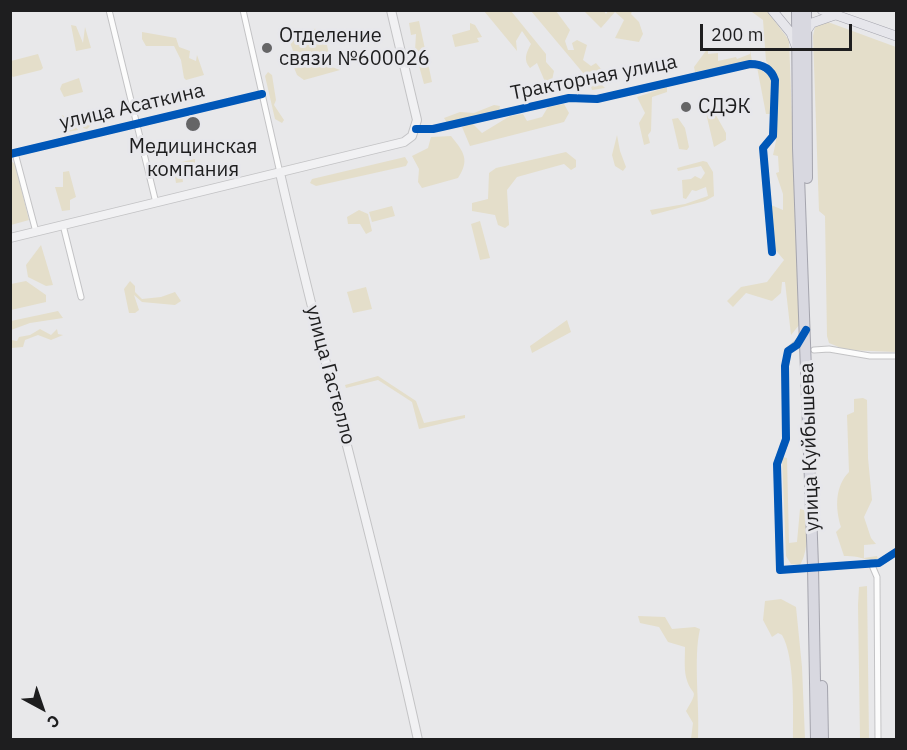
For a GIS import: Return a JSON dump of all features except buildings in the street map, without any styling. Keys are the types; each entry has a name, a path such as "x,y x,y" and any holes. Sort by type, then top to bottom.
{"highway":[{"name":"улица Куйбышева","path":"797,10 796,46 806,330 823,740"},
{"name":"улица Куйбышева","path":"806,10 807,181 814,350 817,566 816,740"}],"main road":[{"path":"391,10 417,120 416,129"},
{"path":"772,10 791,33 796,46"},
{"path":"822,10 897,36"},
{"path":"805,33 812,23 836,15"},
{"name":"Тракторная улица","path":"10,238 404,142 416,129"},
{"name":"улица Гастелло","path":"280,173 317,328 360,491 418,740"}],"street":[{"path":"109,10 156,203"},
{"name":"улица Гастелло","path":"243,10 280,173"},
{"name":"Тракторная улица","path":"416,129 433,129 568,98 597,99 750,64 763,65 773,74 775,80 773,136 763,148 771,252"},
{"name":"улица Асаткина","path":"13,154 262,94"},
{"path":"13,154 36,232"},
{"path":"63,225 81,297"},
{"path":"806,330 802,339 788,351 785,366 784,450 777,464 780,570 879,563 895,554"},
{"path":"814,350 829,349 870,356 897,356"},
{"path":"871,563 877,577 878,740"}],"shaded area":[{"path":"484,11 511,11 546,54 546,62 554,71 551,85 546,84 537,63 530,68 526,62 531,44 522,31 516,41 517,51"},
{"path":"531,11 556,11 570,30 565,41 568,50 574,50 572,43 577,40 587,45 583,60 591,66 596,63 607,76 598,74 599,82 605,88 592,90 589,80"},
{"path":"584,11 604,11 606,14 608,11 632,11 631,14 639,22 643,34 639,42 615,38 624,20 615,12 601,28"},
{"path":"740,11 767,11 789,40 800,324 791,335 785,282 782,282 781,293 772,301 746,293 733,307 727,301 741,287 767,282 784,260 773,247 771,205 783,210 783,194 776,173 779,172 778,156 773,155 776,141 776,75 766,61 763,20 752,12"},
{"path":"817,18 896,47 896,352 846,350 829,343 827,336 825,216 819,211 813,36"},
{"path":"419,21 432,82 424,84 415,51 416,34 411,35 409,23"},
{"path":"470,23 475,25 482,37 477,38 479,42 455,47 452,35 470,30"},
{"path":"71,25 76,26 83,43 85,27 91,48 76,51"},
{"path":"293,28 319,29 321,38 334,34 336,38 326,41 332,67 340,70 304,80 297,75 291,60 295,56 289,40"},
{"path":"142,32 176,38 179,47 190,51 189,58 196,61 197,55 204,75 186,80 181,60 174,46 146,46 142,39"},
{"path":"708,48 708,54 718,53 718,61 736,57 737,59 750,54 750,50 752,61 695,72 694,67"},
{"path":"38,54 43,68 41,70 13,77 11,75 11,61"},
{"path":"757,67 771,77 770,114 766,114"},
{"path":"268,72 272,75 276,100 274,105 284,120 282,123 275,119 265,76"},
{"path":"79,78 83,92 64,97 60,89 62,84"},
{"path":"667,87 667,92 652,97 651,131 648,135 650,143 644,145 639,123 645,113 637,97"},
{"path":"564,104 569,113 564,122 470,146 462,127 472,123 482,133 510,116 523,114 527,121 542,117 548,107"},
{"path":"494,105 500,106 499,111 447,123 444,118 460,112 474,113"},
{"path":"713,110 726,133 726,140 714,147 706,113"},
{"path":"87,114 91,125 87,129 83,128 83,121 77,118 74,124 78,130 67,132 62,115 67,118"},
{"path":"678,118 685,128 689,147 687,150 679,149 672,119"},
{"path":"617,135 626,167 623,171 615,166 612,155"},
{"path":"451,136 464,156 462,172 458,178 422,188 418,182 419,169 412,156 428,148 431,137"},
{"path":"566,152 576,160 576,167 571,170 564,164 517,177 507,190 509,225 505,228 498,225 495,215 472,211 472,203 488,199 489,173 496,168"},
{"path":"405,157 408,162 406,166 316,186 310,183 312,179"},
{"path":"195,159 195,164 181,169 183,182 176,183 173,164"},
{"path":"11,161 15,164 29,220 11,225"},
{"path":"707,162 713,172 714,196 705,201 652,215 650,210 685,204 708,196 706,187 696,191 692,190 686,199 683,198 682,180 695,176 701,179 705,173 701,166 678,171 677,168"},
{"path":"69,171 76,197 70,200 70,210 62,211 55,187 63,187 63,172"},
{"path":"392,206 395,216 372,222 369,212"},
{"path":"359,210 368,214 372,231 366,234 360,224 348,224 347,217"},
{"path":"480,221 490,258 480,260 471,224"},
{"path":"41,245 53,285 46,286 28,277 26,265"},
{"path":"26,281 46,295 46,302 11,310 11,284"},
{"path":"130,281 135,286 135,292 142,299 161,297 175,292 181,301 175,305 142,302 134,295 139,310 129,313 124,289"},
{"path":"366,287 372,309 353,313 347,292"},
{"path":"58,311 63,318 30,323 11,330 11,321"},
{"path":"567,320 571,332 532,353 530,346"},
{"path":"40,329 51,335 57,329 58,334 63,335 51,340 38,335 25,340 23,347 11,348 11,340 17,341 19,337 30,335"},
{"path":"378,376 416,401 424,423 465,415 465,418 419,429 412,402 378,380 346,388 345,385"},
{"path":"854,399 867,400 868,458 872,500 864,517 871,538 876,544 864,545 864,558 877,556 878,559 865,559 844,556 836,532 841,527 837,498 841,484 849,472 847,415 854,412"},
{"path":"782,457 787,458 789,543 797,542 800,509 804,510 806,516 806,546 800,565 791,564 786,556"},
{"path":"867,586 869,739 860,740 858,605 859,587"},
{"path":"781,599 796,607 802,667 805,739 793,739 791,670 786,645 782,635 778,633 772,637 763,620 765,601"},
{"path":"638,616 665,617 672,629 695,627 700,629 697,654 698,739 691,739 693,723 686,711 694,692 686,677 685,647 668,642 659,627 640,623"}],"cycle path":[{"path":"416,129 433,129 569,98 597,99 750,64 762,66 771,72 775,80 773,136 763,148 772,252"},
{"path":"10,154 262,94"},
{"path":"806,330 797,345 788,351 785,366 786,439 777,464 780,570 879,563 896,552"}],"place":[{"name":"Отделение связи №600026","path":"267,48"},
{"name":"СДЭК","path":"686,107"},
{"name":"Медицинская компания","path":"193,124"}]}
